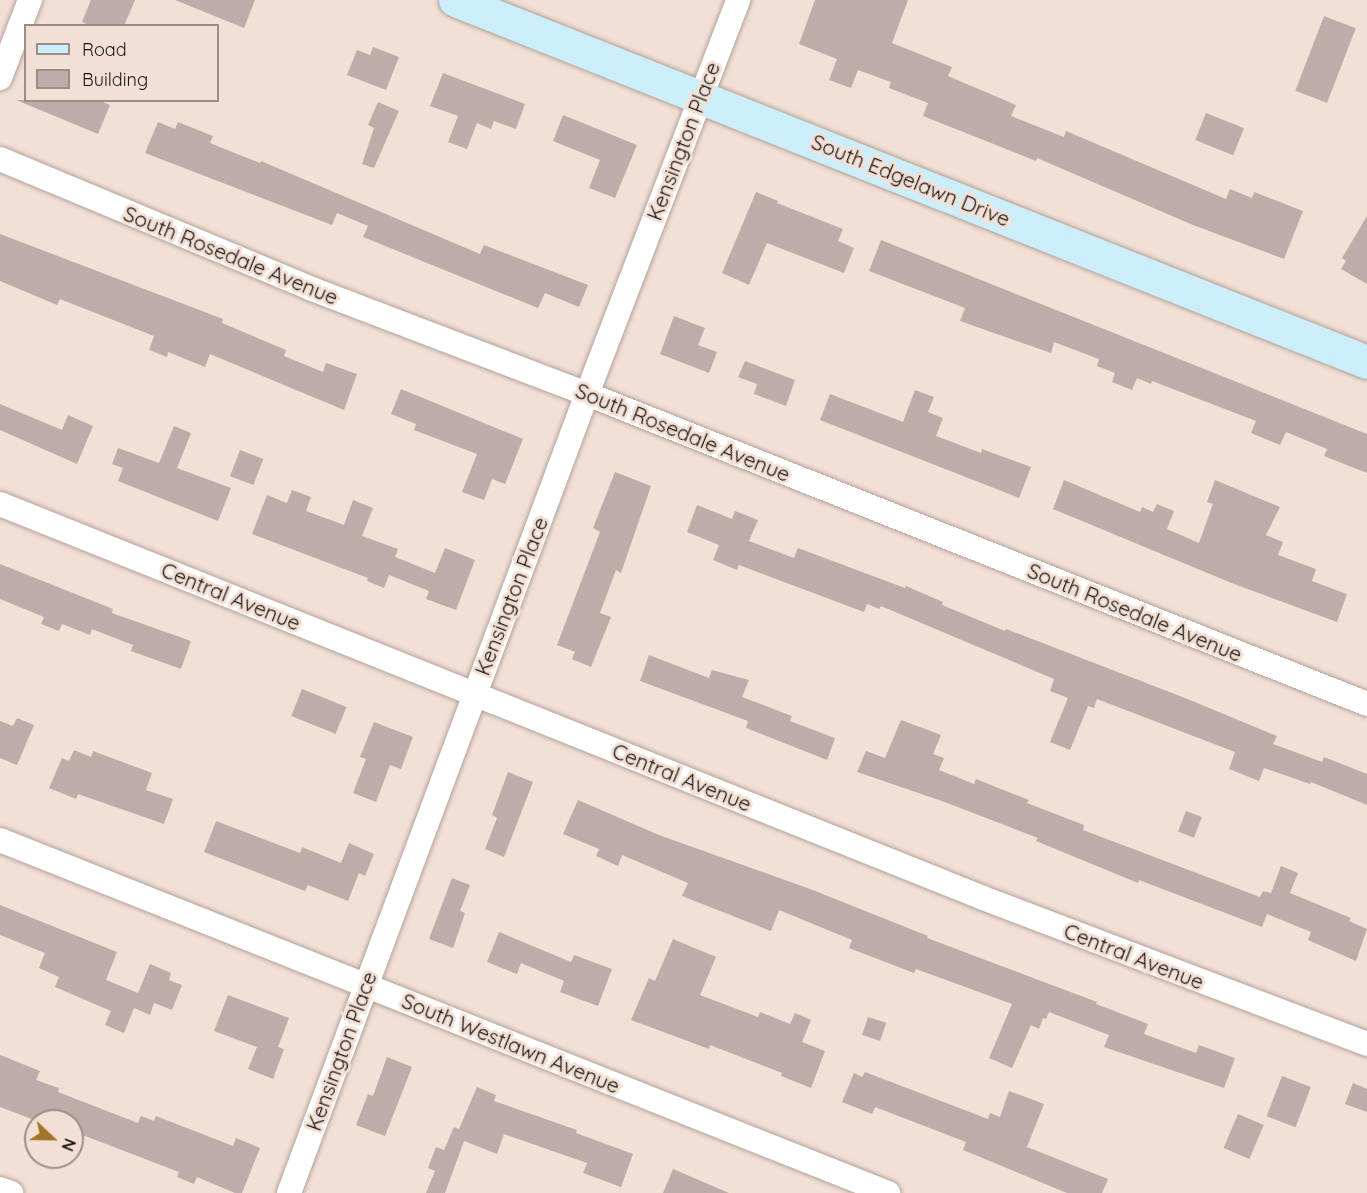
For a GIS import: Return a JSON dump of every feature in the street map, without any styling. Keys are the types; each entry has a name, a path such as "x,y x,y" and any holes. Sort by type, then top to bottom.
{"street":[{"path":"0,78 30,0"},
{"name":"South Edgelawn Drive","path":"455,0 1367,362"},
{"name":"Kensington Place","path":"288,1193 699,96 738,0"},
{"name":"South Rosedale Avenue","path":"0,159 312,289 587,394 1367,704"},
{"name":"Central Avenue","path":"0,504 983,898 1367,1044"},
{"name":"South Westlawn Avenue","path":"0,840 888,1193"},
{"path":"0,1189 11,1193"}],"building":[{"path":"91,0 135,0 125,24 82,22"},
{"path":"175,0 255,0 244,28"},
{"path":"815,0 908,0 892,43 952,67 948,76 1016,105 1011,116 1064,137 1066,131 1226,199 1230,189 1252,198 1254,192 1303,211 1284,259 1193,225 1037,158 1036,161 923,116 928,103 889,88 891,82 858,70 851,88 829,80 837,59 799,44"},
{"path":"1324,16 1356,28 1327,103 1295,91"},
{"path":"373,47 399,57 386,90 347,75 357,50 370,55"},
{"path":"443,73 525,104 516,129 494,121 491,129 477,123 467,149 448,142 458,116 430,106"},
{"path":"16,100 24,100 24,102 103,102 110,105 98,134"},
{"path":"378,102 399,111 374,168 362,164 374,128 368,125"},
{"path":"1206,113 1244,128 1233,155 1195,140"},
{"path":"563,115 637,145 615,198 589,188 600,160 553,141"},
{"path":"158,122 175,129 178,122 213,136 210,143 260,163 261,161 480,254 484,245 588,285 579,307 545,293 538,308 363,237 368,226 337,213 332,225 145,153"},
{"path":"756,192 778,201 777,203 843,229 838,241 854,248 844,273 767,243 749,285 722,273"},
{"path":"1367,216 1367,284 1341,269 1346,261 1342,258"},
{"path":"0,234 223,319 222,323 286,350 284,356 323,372 326,363 357,374 344,410 210,354 205,367 168,352 167,357 149,350 154,336 60,299 57,305 0,281"},
{"path":"881,240 1367,434 1367,473 1324,456 1327,449 1286,432 1280,445 1251,433 1256,421 1152,381 1151,384 1137,378 1132,390 1112,382 1115,373 1097,366 1099,359 1054,342 1051,353 960,321 965,308 869,271"},
{"path":"674,316 705,328 698,345 717,352 709,373 660,354"},
{"path":"745,361 795,380 786,406 754,394 757,384 738,377"},
{"path":"401,389 523,439 505,484 492,479 484,500 462,492 477,454 414,430 416,424 391,414"},
{"path":"915,390 934,397 928,412 943,418 936,436 981,453 982,449 1031,467 1019,498 820,420 830,394 903,422"},
{"path":"0,404 62,430 68,415 93,426 77,464 0,430"},
{"path":"174,426 191,433 177,468 231,488 218,521 118,481 123,468 112,464 118,448 159,463"},
{"path":"240,450 263,459 253,485 230,476"},
{"path":"615,472 651,486 621,573 616,570 600,613 611,617 591,667 572,659 575,652 557,645 600,532 593,528"},
{"path":"1064,480 1140,512 1142,507 1153,512 1157,504 1174,511 1167,529 1199,543 1213,504 1207,502 1215,480 1280,507 1266,535 1283,542 1278,555 1316,569 1312,581 1347,594 1337,622 1234,584 1053,509"},
{"path":"292,490 311,497 306,511 344,525 353,500 373,508 362,536 398,549 395,557 435,573 445,548 475,560 456,610 426,599 429,591 389,575 384,588 367,581 368,578 252,534 267,495 287,503"},
{"path":"697,505 732,519 735,511 758,520 749,541 794,558 798,548 905,588 906,586 943,602 942,605 1005,631 1006,629 1185,698 1277,736 1273,744 1322,762 1324,757 1367,774 1367,805 1311,782 1310,784 1264,768 1259,781 1229,769 1235,752 1097,699 1094,708 1088,706 1070,750 1050,742 1068,698 1050,691 1054,679 881,606 879,609 867,604 864,612 739,565 737,570 713,560 719,545 687,532"},
{"path":"0,564 113,609 112,613 191,641 181,669 131,651 133,645 92,629 90,635 62,624 59,631 41,624 44,617 0,599"},
{"path":"649,655 709,678 712,670 749,680 742,697 792,716 790,721 835,738 827,760 746,728 748,721 640,681"},
{"path":"302,689 347,707 336,734 291,716"},
{"path":"17,718 34,725 17,765 0,758 0,721 13,726"},
{"path":"901,720 941,735 933,754 944,758 939,770 974,784 976,779 1029,800 1027,803 1084,825 1083,830 1260,897 1263,891 1271,893 1281,866 1298,873 1290,893 1351,918 1349,921 1367,929 1356,961 1308,940 1311,932 1267,914 1262,927 1139,880 1138,883 1036,841 1038,838 942,801 857,772 866,751 885,758"},
{"path":"374,722 413,737 401,769 390,765 376,802 353,793 366,759 360,757"},
{"path":"74,750 91,757 93,751 152,773 146,790 173,799 164,824 78,794 76,799 49,788 62,758 69,761"},
{"path":"508,772 533,782 504,857 485,849 497,818 492,815"},
{"path":"578,800 659,835 810,889 928,936 927,938 1097,1002 1096,1004 1148,1024 1144,1034 1196,1053 1199,1045 1235,1058 1224,1088 1104,1047 1109,1035 1049,1012 1046,1019 1043,1018 1039,1029 1031,1025 1012,1068 989,1058 1012,1004 916,969 914,973 849,948 852,940 779,910 771,931 682,896 688,883 622,855 618,866 596,856 599,849 563,834"},
{"path":"1186,811 1202,817 1194,838 1178,832"},
{"path":"216,821 300,853 302,847 341,863 349,843 374,854 365,876 359,873 348,901 308,885 305,891 204,852"},
{"path":"452,878 470,885 460,911 465,913 453,948 429,939"},
{"path":"0,905 117,952 106,980 138,993 150,964 171,973 169,980 182,985 172,1010 154,1003 150,1015 134,1008 124,1033 105,1025 111,1011 55,987 59,977 39,968 45,953 0,935"},
{"path":"499,932 571,962 574,955 612,969 598,1006 560,992 564,981 521,963 517,974 487,962"},
{"path":"673,939 716,957 700,995 758,1017 760,1012 790,1024 795,1013 811,1020 802,1042 825,1051 811,1088 781,1076 782,1073 710,1045 709,1049 631,1020 649,978 655,981"},
{"path":"228,995 289,1018 278,1047 284,1049 273,1079 248,1069 257,1047 214,1031"},
{"path":"868,1017 886,1023 880,1041 862,1035"},
{"path":"0,1055 40,1071 36,1080 59,1088 58,1092 138,1123 141,1116 154,1121 156,1116 233,1146 236,1138 260,1148 242,1193 235,1193 197,1177 194,1184 177,1177 179,1172 84,1136 84,1109 24,1109 24,1116 0,1107"},
{"path":"387,1057 412,1067 385,1136 356,1125 368,1094 373,1096"},
{"path":"865,1072 988,1119 990,1113 1000,1117 1009,1091 1044,1104 1027,1147 1108,1179 1102,1193 1067,1193 963,1150 966,1142 875,1107 872,1114 842,1102 854,1073 862,1077"},
{"path":"1282,1076 1311,1087 1296,1127 1267,1116"},
{"path":"1353,1083 1367,1089 1367,1112 1345,1104"},
{"path":"477,1087 496,1095 494,1101 577,1130 576,1133 633,1154 621,1187 583,1173 587,1163 504,1134 497,1154 464,1141 445,1193 426,1193 435,1171 428,1168 436,1147 444,1150 454,1127 459,1129"},
{"path":"1238,1114 1264,1125 1249,1159 1224,1148"},
{"path":"673,1169 729,1193 663,1193"}]}
